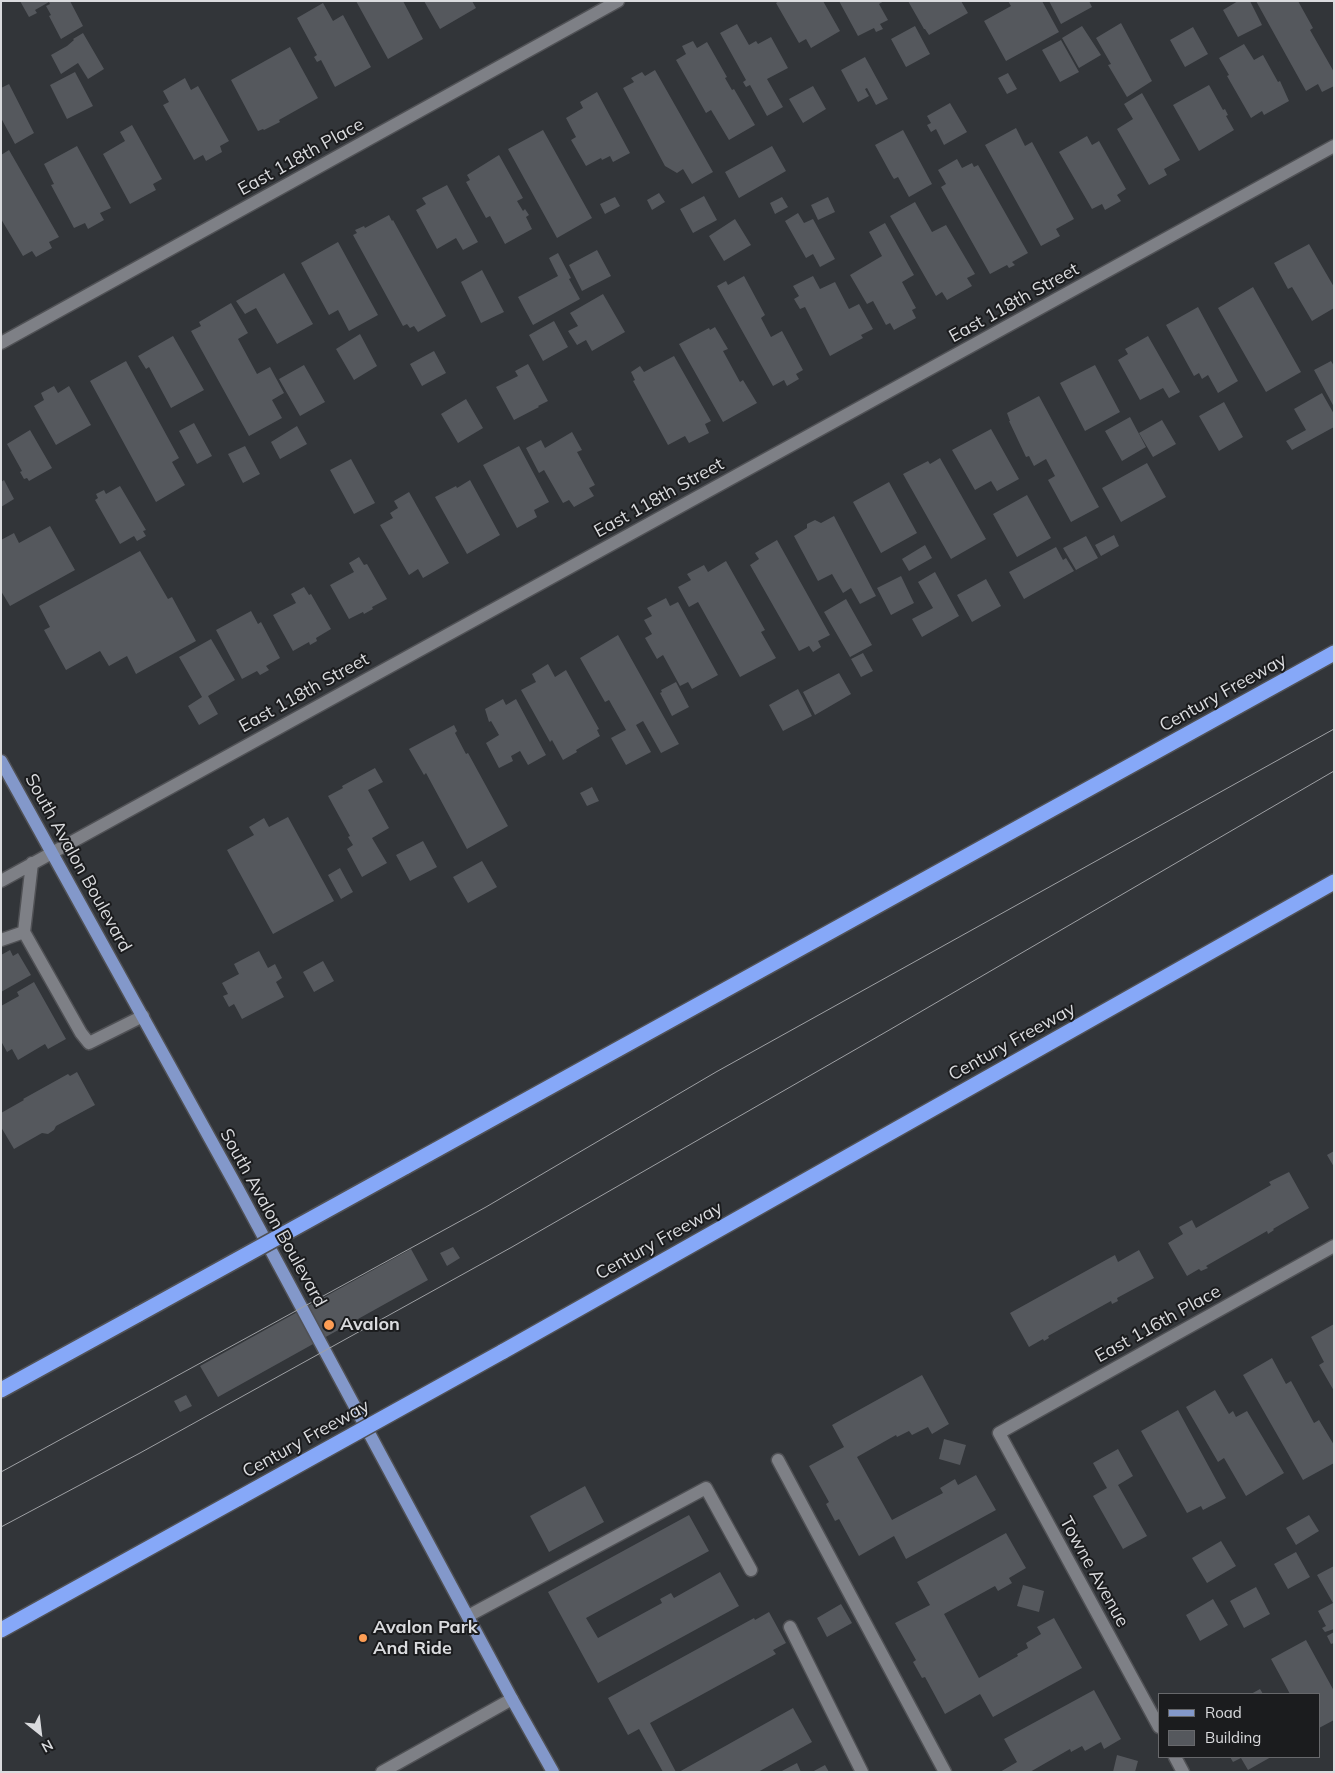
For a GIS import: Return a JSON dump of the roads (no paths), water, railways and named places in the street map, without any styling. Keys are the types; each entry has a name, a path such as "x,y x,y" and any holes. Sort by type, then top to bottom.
{"highway":[{"name":"Century Freeway","path":"1,1390 1334,653"},
{"name":"Century Freeway","path":"1,1630 502,1352 1334,882"}],"main road":[{"name":"South Avalon Boulevard","path":"1,761 143,1016 553,1772"}],"street":[{"name":"East 118th Place","path":"1,343 618,1"},
{"name":"East 118th Street","path":"1,881 1334,146"},
{"path":"32,863 24,932 81,1033 89,1043 143,1016"},
{"path":"1,940 24,932"},
{"name":"East 116th Place","path":"999,1433 1334,1246"},
{"name":"Towne Avenue","path":"999,1433 1158,1725"},
{"path":"778,1460 945,1772"},
{"path":"468,1616 706,1488 751,1570"},
{"path":"790,1627 862,1772"},
{"path":"382,1772 512,1699"},
{"path":"1176,1758 1183,1772"}],"tram line":[{"path":"1,1472 486,1207 716,1072 1334,729"},
{"path":"1,1527 140,1453 512,1247 1334,771"}],"place":[{"name":"Avalon","path":"329,1325"},
{"name":"Avalon Park And Ride","path":"363,1638"}]}
